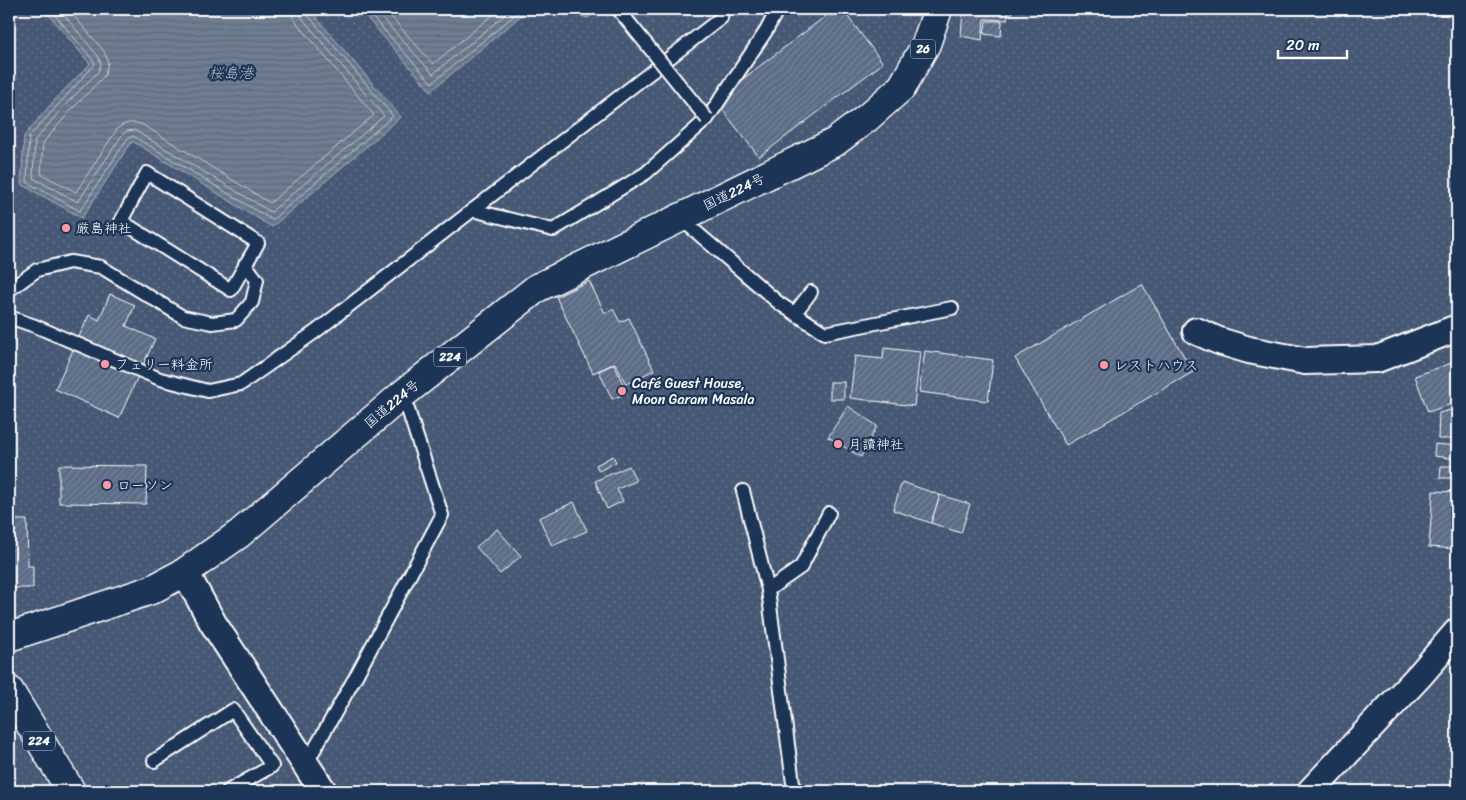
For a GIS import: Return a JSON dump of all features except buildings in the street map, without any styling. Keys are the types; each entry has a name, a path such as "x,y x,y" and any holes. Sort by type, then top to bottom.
{"main road":[{"name":"26","path":"902,87 926,44 938,9"},
{"name":"国道224号","path":"9,637 151,590 185,572 239,534 403,394 537,288 834,142 867,118 902,87"},
{"name":"224","path":"9,690 71,791"}],"street":[{"path":"1196,331 1219,341 1249,350 1305,361 1377,359 1457,328"},
{"path":"185,572 213,623 323,791"},
{"path":"1312,791 1456,635"}],"lane":[{"path":"618,9 707,119"},
{"path":"9,317 35,326 160,379 208,391 241,384 315,332 721,18 722,9"},
{"path":"472,210 553,230 646,173 707,119 766,31 775,14 775,9"},
{"path":"148,174 258,243 246,264 231,290 121,221 148,174"},
{"path":"680,218 780,304 825,333 952,308"},
{"path":"9,290 37,270 70,262 100,267 183,317 212,323 236,320 252,302 257,280 246,264"},
{"path":"795,313 811,292"},
{"path":"306,764 356,676 442,515 403,394"},
{"path":"743,491 768,590 794,791"},
{"path":"768,590 801,567 829,513"},
{"path":"154,761 233,710 272,766 228,791"}],"shaded area":[{"path":"9,9 1457,9 1457,791 9,791"}],"water":[{"name":"桜島港","path":"44,9 309,9 401,117 272,227 132,141 82,218 21,184 24,136 58,96 90,64"},
{"path":"359,9 529,9 431,91"},
{"path":"550,9 600,9 588,18"}],"place":[{"name":"厳島神社","path":"66,228"},
{"name":"フェリー料金所","path":"105,364"},
{"name":"レストハウス","path":"1104,365"},
{"name":"Café Guest House, Moon Garam Masala","path":"622,391"},
{"name":"月讀神社","path":"838,444"},
{"name":"ローソン","path":"107,485"}]}
